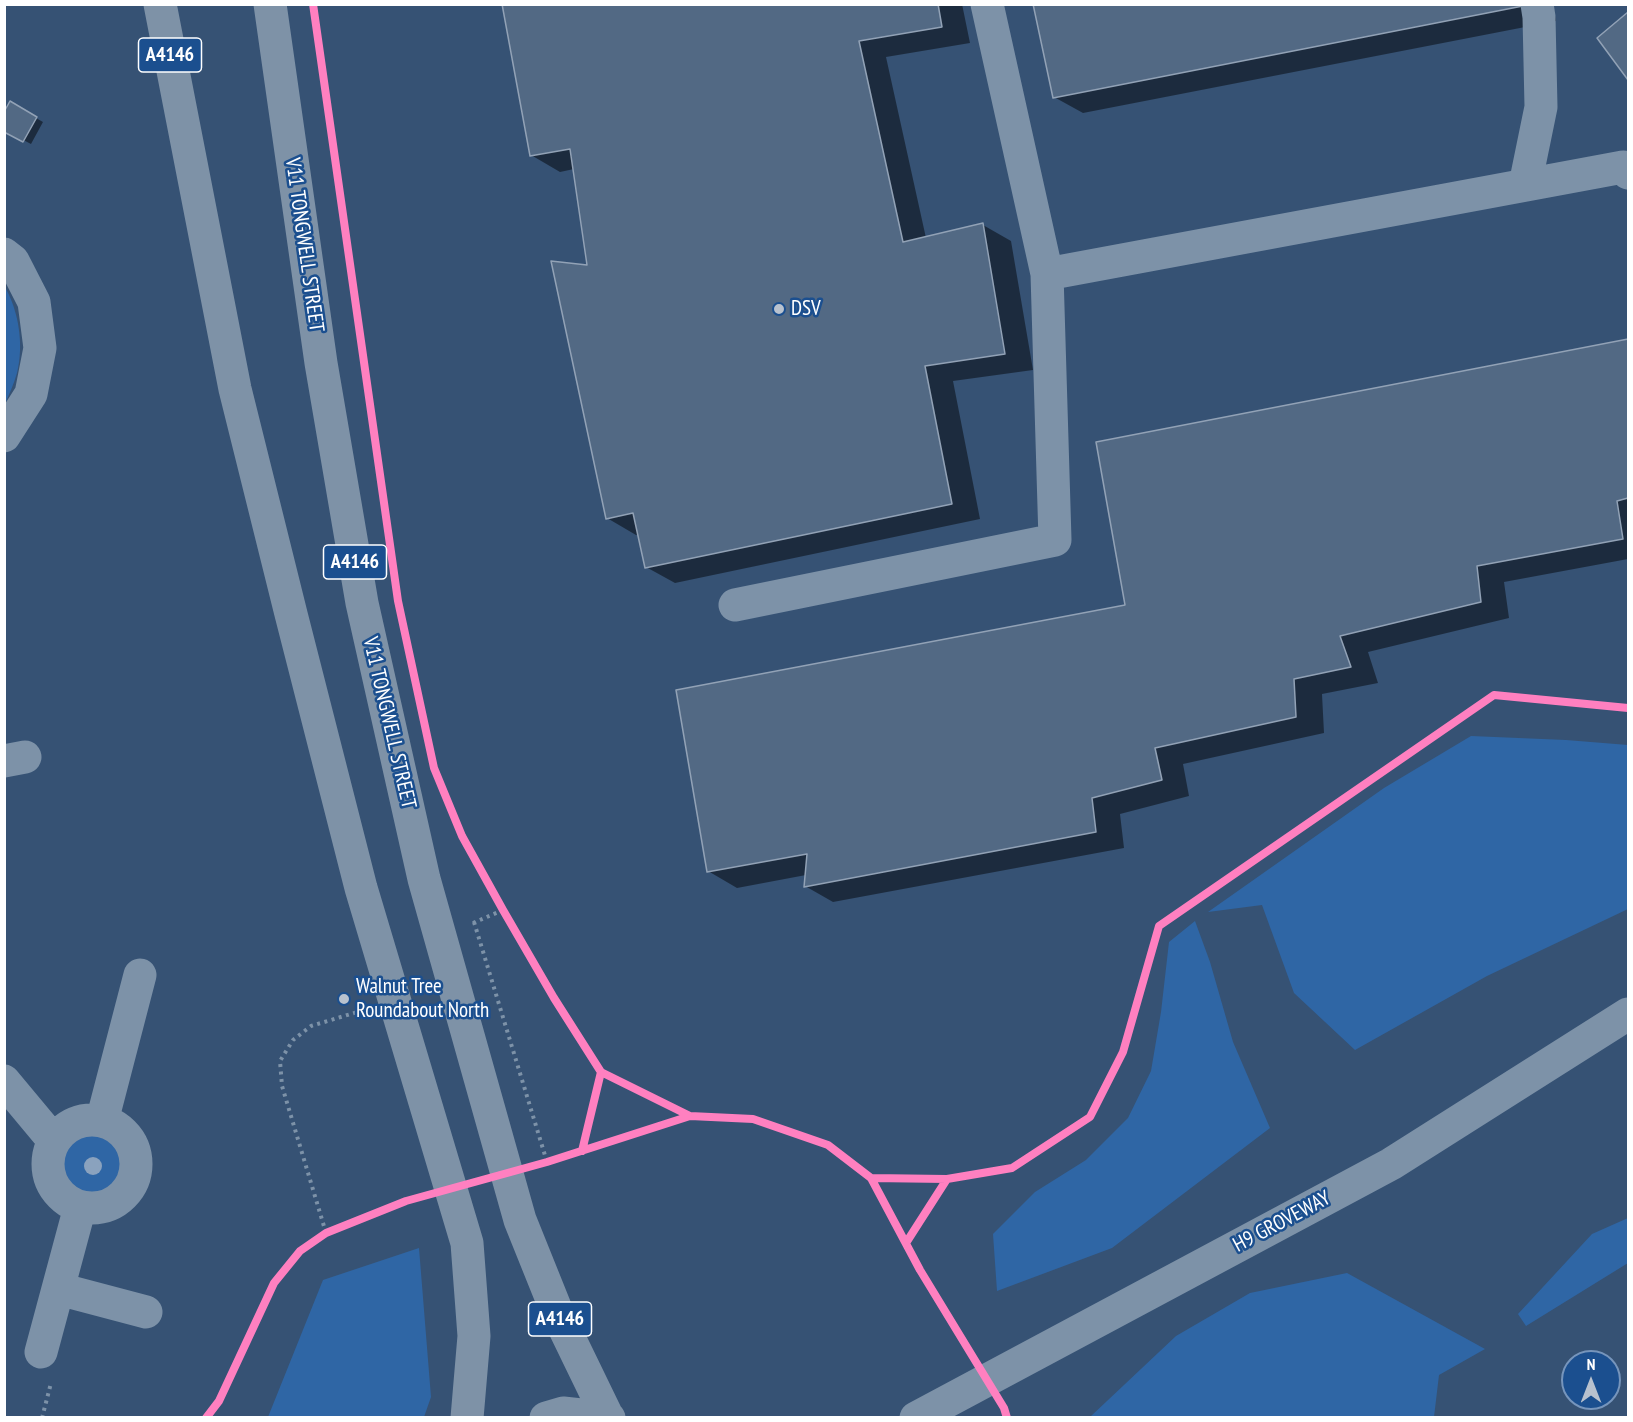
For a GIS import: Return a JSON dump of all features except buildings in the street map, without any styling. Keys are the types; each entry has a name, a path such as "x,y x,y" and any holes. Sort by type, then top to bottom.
{"highway":[{"name":"A4146","path":"160,4 235,389 358,876 467,1244 474,1336 467,1418"},
{"name":"V11 TONGWELL STREET","path":"270,4 321,363 363,603 424,879 520,1220 559,1317 608,1417"},
{"name":"A4146","path":"546,1418 564,1413 608,1417"}],"street":[{"path":"735,604 1055,540 1047,274 987,4"},
{"path":"1525,185 1541,107 1537,4"},
{"path":"1047,274 1623,167 1629,173"},
{"path":"4,254 13,261 34,302 40,348 31,394 4,436"},
{"path":"102,1121 140,975"},
{"name":"H9 GROVEWAY","path":"913,1416 1035,1354 1391,1164 1629,1014"},
{"path":"4,1081 54,1141"},
{"path":"88,1119 115,1126 126,1136 133,1148 136,1161 135,1175 129,1188 120,1198 101,1207 80,1207 68,1201 57,1192 50,1180 47,1167 54,1141 63,1130 88,1119"},
{"path":"41,1352 80,1207"},
{"path":"59,1289 146,1312"}],"path":[{"path":"498,900 508,920"},
{"path":"474,922 543,1163 556,1159"},
{"path":"326,1233 282,1086 280,1061 293,1040 311,1026 394,1000"},
{"path":"317,1239 336,1229"}],"shaded area":[{"path":"5,287 17,318 20,351 17,373 5,404"},
{"path":"1471,736 1628,745 1628,909 1487,976 1355,1050 1294,993 1262,905 1208,912 1384,788"},
{"path":"1195,921 1210,962 1233,1042 1270,1128 1112,1248 997,1291 993,1234 1035,1192 1086,1160 1128,1118 1151,1071 1169,942"},
{"path":"92,1134 109,1139 117,1147 122,1164 117,1181 109,1189 92,1194 75,1189 67,1181 62,1164 67,1147 75,1139"},
{"path":"1628,1218 1628,1263 1526,1326 1518,1314 1592,1234"},
{"path":"419,1248 431,1397 424,1417 268,1417 323,1280"},
{"path":"1347,1273 1485,1349 1439,1375 1434,1417 1090,1417 1176,1336 1250,1293"}],"cycle path":[{"path":"313,4 398,601 434,768 462,836 554,998 601,1072 690,1116"},
{"path":"906,1243 947,1179 1012,1168 1090,1117 1123,1052 1159,926 1494,695 1628,708"},
{"path":"582,1151 601,1072"},
{"path":"206,1418 219,1401 274,1283 300,1251 326,1233 406,1201 547,1162 690,1116 753,1119 828,1145 871,1178 920,1270 1004,1408 1007,1418"},
{"path":"871,1178 947,1179"}],"place":[{"name":"DSV","path":"779,309"},
{"name":"Walnut Tree Roundabout North","path":"344,999"}]}
